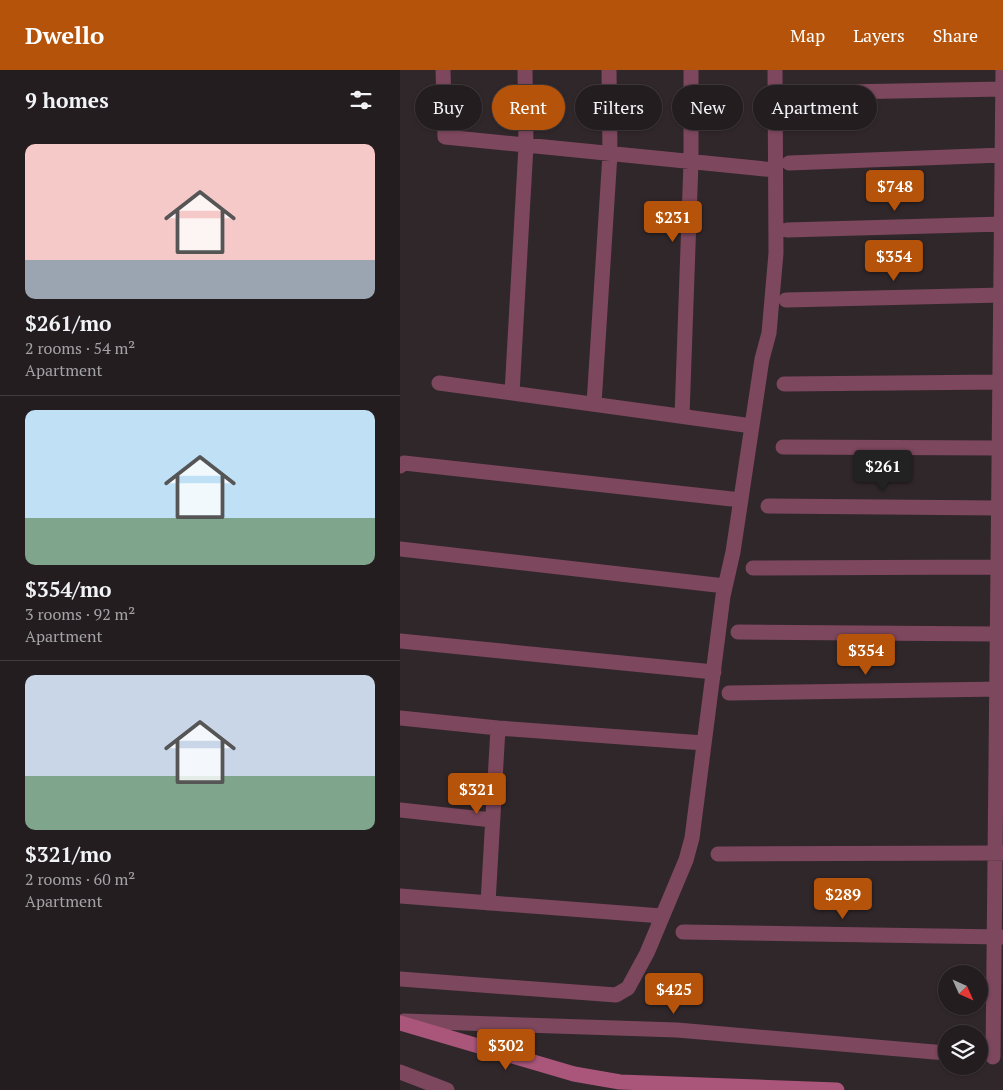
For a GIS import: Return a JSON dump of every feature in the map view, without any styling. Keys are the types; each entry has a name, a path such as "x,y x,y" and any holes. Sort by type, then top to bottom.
{"street":[{"path":"443,70 445,137 690,162 782,166 1002,156"},
{"path":"512,393 526,146 525,70"},
{"path":"594,404 610,154 609,70"},
{"path":"682,416 691,70"},
{"path":"400,979 616,995 628,988 646,954 686,860 692,838 725,586 733,552 762,359 769,333 782,166 775,70"},
{"path":"992,1057 999,937 1000,689 997,634 1000,612 998,508 1002,295 1002,70"},
{"path":"877,91 1003,89"},
{"path":"787,230 1002,224"},
{"path":"786,300 1002,295"},
{"path":"784,384 1001,382"},
{"path":"439,383 752,426"},
{"path":"783,447 1000,453"},
{"path":"400,466 404,463 741,500"},
{"path":"768,506 998,508"},
{"path":"400,550 725,586"},
{"path":"754,568 998,567"},
{"path":"738,632 997,634"},
{"path":"400,641 714,672"},
{"path":"729,693 1000,689"},
{"path":"400,718 498,728 704,743"},
{"path":"488,903 498,728"},
{"path":"400,810 492,820"},
{"path":"718,854 999,853"},
{"path":"400,896 662,916"},
{"path":"683,932 999,937"},
{"path":"400,1022 677,1030 938,1052"},
{"path":"400,1022 574,1074 620,1082 837,1090"},
{"path":"400,1072 447,1090"}]}
